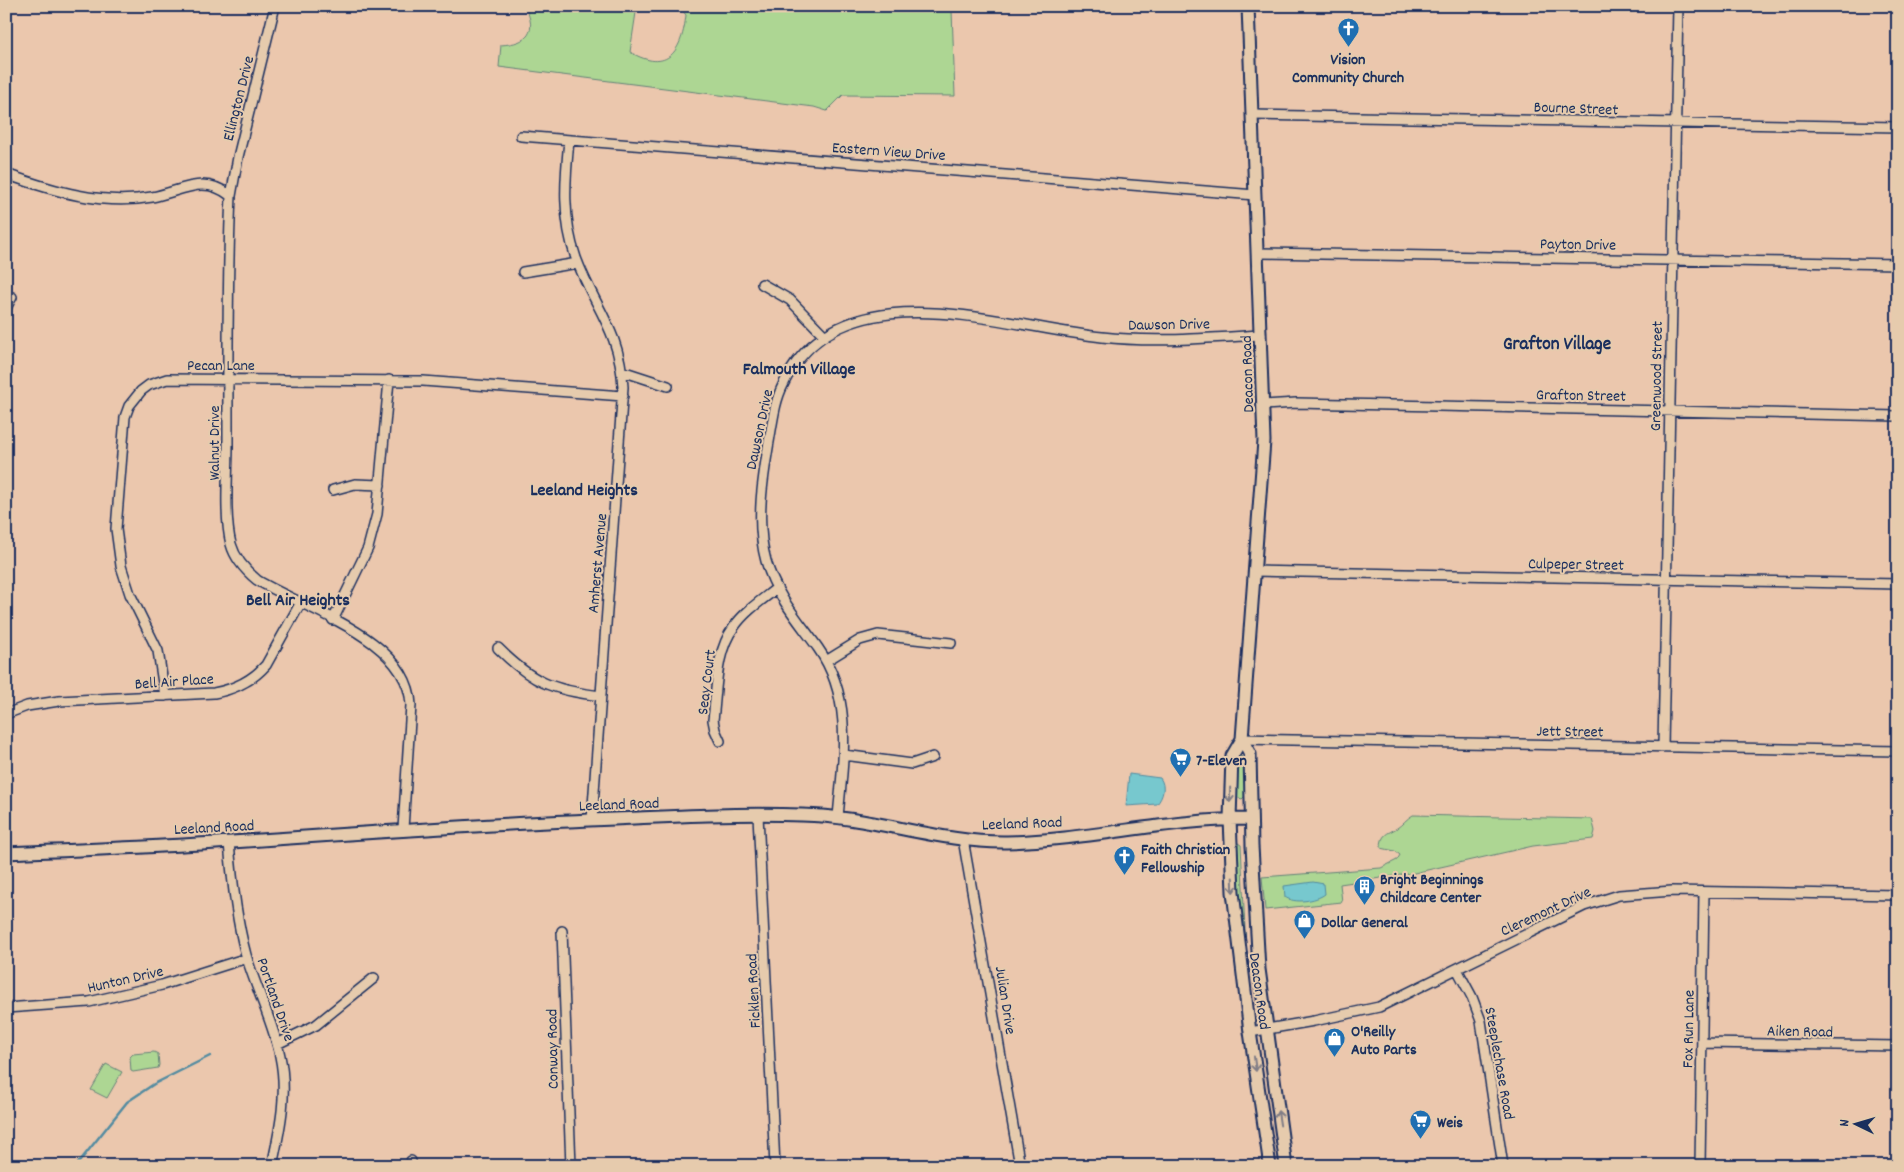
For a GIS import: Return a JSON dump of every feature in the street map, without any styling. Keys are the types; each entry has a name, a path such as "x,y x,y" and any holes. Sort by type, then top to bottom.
{"main road":[{"name":"Deacon Road","path":"1248,6 1264,405 1262,487 1242,739 1232,756 1230,819 1235,918 1270,1166"},
{"name":"Deacon Road","path":"1242,739 1250,754 1250,819 1259,969 1265,1030 1286,1166"},
{"name":"Leeland Road","path":"6,853 229,842 403,829 592,820 758,815 838,817 963,839 1038,841 1230,819"},
{"path":"1230,819 1250,819"}],"street":[{"name":"Ellington Drive","path":"231,196 238,157 275,6"},
{"name":"Greenwood Street","path":"1663,747 1678,6"},
{"name":"Bourne Street","path":"1253,115 1898,127"},
{"name":"Eastern View Drive","path":"521,136 1255,195"},
{"name":"Amherst Avenue","path":"569,140 565,204 570,238 578,263 613,333 622,372 623,396 592,820"},
{"path":"6,174 56,191 97,198 136,199 206,184 221,188 231,196"},
{"name":"Walnut Drive","path":"231,196 228,379 229,529 231,546 236,558 248,573 380,648 399,667 408,685 411,705 403,829"},
{"name":"Payton Drive","path":"1257,253 1898,264"},
{"path":"523,272 578,263"},
{"path":"762,284 790,300 824,335"},
{"path":"6,308 12,297"},
{"name":"Dawson Drive","path":"838,817 844,755 843,712 834,678 826,661 786,605 777,588 766,559 761,527 763,473 775,408 790,371 799,359 824,335 858,319 912,313 968,316 1063,333 1105,338 1134,339 1262,335"},
{"path":"622,372 668,386"},
{"name":"Pecan Lane","path":"165,696 158,651 130,594 118,548 116,515 125,417 134,398 149,385 160,381 228,379 389,380 491,385 623,396"},
{"path":"333,620 368,548 377,514 389,380"},
{"name":"Grafton Street","path":"1264,405 1306,404 1898,416"},
{"path":"333,490 355,484 380,485"},
{"name":"Culpeper Street","path":"1254,571 1898,584"},
{"name":"Seay Court","path":"720,741 713,720 723,649 734,626 777,588"},
{"name":"Bell Air Place","path":"6,714 44,702 214,693 239,686 258,674 274,654 300,604"},
{"path":"826,661 860,640 878,635 951,643"},
{"path":"498,648 536,681 570,692 601,696"},
{"name":"Jett Street","path":"1242,739 1898,751"},
{"path":"844,755 912,764 933,757"},
{"name":"Ficklen Road","path":"758,815 775,1166"},
{"name":"Julian Drive","path":"963,839 1020,1166"},
{"name":"Portland Drive","path":"229,842 236,912 247,958 277,1044 283,1074 283,1111 272,1166"},
{"name":"Cleremont Drive","path":"1250,1032 1379,1007 1599,900 1635,893 1704,892 1898,895"},
{"name":"Fox Run Lane","path":"1700,1166 1704,892"},
{"name":"Conway Road","path":"562,931 571,1166"},
{"name":"Hunton Drive","path":"6,1008 89,1002 162,985 247,958"},
{"name":"Steeplechase Road","path":"1457,969 1472,997 1481,1021 1503,1166"},
{"path":"277,1044 316,1025 374,978"},
{"name":"Aiken Road","path":"1702,1042 1898,1046"}],"green space":[{"path":"525,6 637,6 630,52 654,61 671,55 677,48 686,15 679,6 950,6 952,10 955,96 843,95 827,111 814,107 499,67 501,45 518,42 528,35 531,23"},
{"path":"1238,756 1243,757 1245,760 1246,795 1242,799 1236,797 1236,761"},
{"path":"1413,815 1592,819 1595,831 1593,839 1533,846 1414,873 1340,884 1342,902 1265,910 1262,877 1381,868 1397,860 1400,855 1395,851 1381,848 1383,837"},
{"path":"1236,844 1241,845 1246,951 1239,910"},
{"path":"154,1052 158,1054 158,1068 131,1071 130,1057 133,1054"},
{"path":"106,1064 122,1072 107,1098 91,1090"}],"water":[{"path":"1129,774 1160,778 1163,784 1163,791 1157,804 1126,806"},
{"path":"1313,882 1324,884 1325,894 1305,901 1285,897 1284,886"}],"waterway":[{"path":"76,1166 127,1102 154,1084 210,1056"}],"place":[{"name":"Vision Community Church","path":"1348,48"},
{"name":"7-Eleven","path":"1180,778"},
{"name":"Faith Christian Fellowship","path":"1125,876"},
{"name":"Bright Beginnings Childcare Center","path":"1364,906"},
{"name":"Dollar General","path":"1305,940"},
{"name":"O'Reilly Auto Parts","path":"1335,1058"},
{"name":"Weis","path":"1421,1140"}],"district":[{"name":"Grafton Village","path":"1557,342"},
{"name":"Falmouth Village","path":"799,368"},
{"name":"Leeland Heights","path":"584,489"},
{"name":"Bell Air Heights","path":"298,599"}]}
